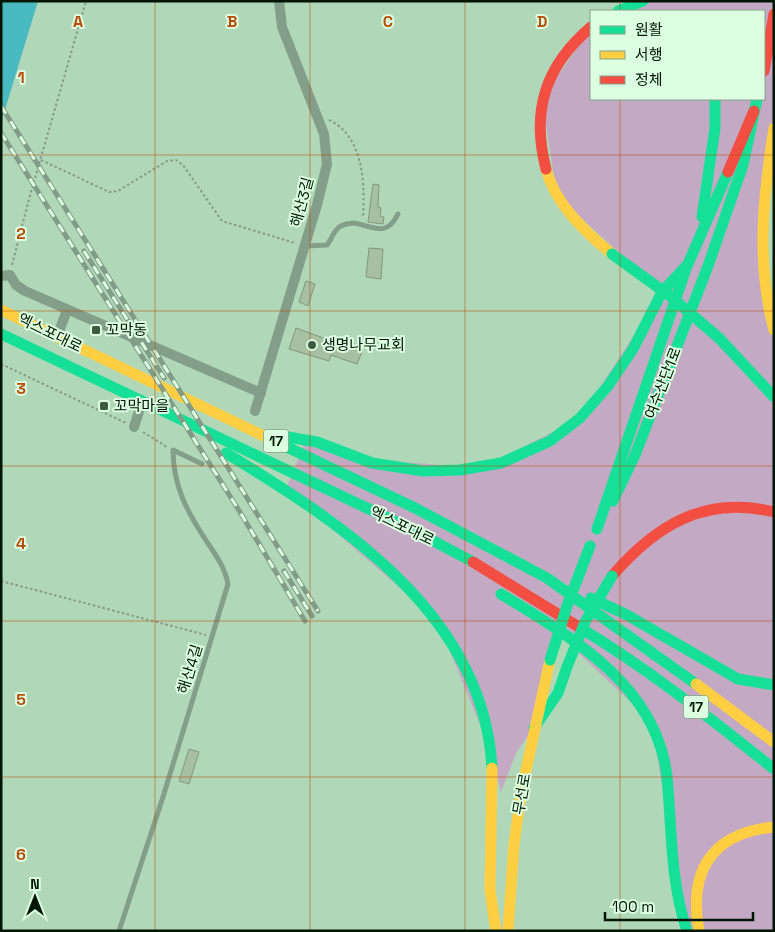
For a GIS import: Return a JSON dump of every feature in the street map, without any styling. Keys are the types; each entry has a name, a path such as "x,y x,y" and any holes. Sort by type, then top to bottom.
{"main road":[{"path":"620,10 643,1"},
{"path":"765,65 774,14"},
{"path":"590,28 568,46 552,70 542,99 541,130 543,159 557,196 583,229 612,254 670,296 719,338 774,397"},
{"path":"541,130 562,71 576,52 590,42"},
{"path":"701,230 704,187 714,138 715,100"},
{"name":"여수산단1로","path":"550,660 590,546 635,455 708,266 743,165 757,100"},
{"path":"597,529 688,264 701,230 754,111"},
{"path":"774,128 763,195 760,242 765,290 774,330"},
{"path":"256,432 317,442 372,462 423,471 482,468 520,456 565,430 594,404 632,349 662,292 688,264"},
{"name":"엑스포대로","path":"1,310 415,508 547,578 624,631 774,742"},
{"name":"엑스포대로","path":"1,334 411,529 468,559 615,649 690,703 774,769"},
{"path":"142,402 294,493 332,520 366,546 403,582 445,632 465,668 478,699 490,749 494,798 491,893 496,931"},
{"path":"534,728 558,693 585,622 612,576 650,537 692,515 717,509 747,506 774,512"},
{"path":"411,529 447,560 463,570"},
{"path":"547,578 627,615 738,679 774,685"},
{"path":"494,589 608,668 635,697 651,721 658,734 665,759 678,894 687,931"},
{"name":"무선로","path":"508,931 514,844 534,728 550,660"},
{"path":"699,931 695,912 695,896 701,871 707,860 731,837 758,828 774,827"}],"street":[{"name":"해산3길","path":"255,411 305,246 327,164 326,143 282,27 279,1"},
{"path":"6,276 20,289 261,394"},
{"path":"57,336 67,310"},
{"path":"134,427 142,402"}],"lane":[{"path":"305,246 327,245 340,226 350,224 384,228 393,223 398,214"},
{"path":"173,450 202,464"},
{"name":"해산4길","path":"119,931 163,798 226,590 227,578 219,561 180,496 174,472 173,450"}],"path":[{"path":"6,276 86,1"},
{"path":"316,114 342,127 358,156 364,196 362,226"},
{"path":"41,160 109,192 118,191 167,161 176,160 183,165 222,222 305,246"},
{"path":"1,364 134,427 173,450"},
{"path":"1,581 213,636"}],"shaded area":[{"path":"643,1 774,1 774,128 763,195 774,330 774,931 687,931 651,721 558,634 534,728 517,751 501,792 490,749 437,620 286,489 306,439 361,459 482,468 580,418 662,292 557,196 542,99 590,28 590,100 765,100 765,10 620,10"}],"water":[{"path":"1,1 38,1 1,123"}],"building":[{"path":"373,184 379,185 378,207 381,208 380,216 384,217 383,224 368,222"},
{"path":"369,248 383,249 381,279 366,277"},
{"path":"306,281 315,284 308,306 299,302"},
{"name":"생명나무교회","path":"296,328 362,352 357,364 331,355 329,361 289,349"},
{"path":"189,749 199,752 189,784 179,781"}],"railway":[{"path":"1,106 318,611"},
{"path":"1,133 240,512 305,621"},
{"path":"84,251 164,378"},
{"path":"284,571 312,616"}],"traffic: fast":[{"path":"620,10 643,1"},
{"path":"702,217 715,128 715,100"},
{"path":"613,501 635,455 708,266 743,165 757,100"},
{"path":"276,435 317,442 372,463 423,471 460,470 501,463 550,441 580,418 608,386 633,349 662,292 688,264 728,172"},
{"path":"612,254 670,296 719,338"},
{"path":"597,529 687,266"},
{"path":"1,334 411,529 473,562"},
{"path":"719,338 774,397"},
{"path":"268,438 415,508 547,578 696,684"},
{"path":"226,453 316,511 360,544 400,580 435,620 464,664 483,713 492,768"},
{"path":"550,660 567,606 590,546"},
{"path":"567,667 585,622 612,576"},
{"path":"501,594 583,647 629,691 647,716 660,745 667,777 672,855 677,893 687,931"},
{"path":"591,598 627,615 738,679 774,685"},
{"path":"582,629 656,678 774,769"},
{"path":"534,728 558,693 567,667"}],"traffic: slow":[{"path":"774,128 764,204 763,229 765,279 768,305 774,330"},
{"path":"546,169 556,194 572,216 612,254"},
{"path":"1,310 268,438"},
{"path":"508,931 514,844 521,793 550,660"},
{"path":"696,684 774,742"},
{"path":"492,768 490,890 496,931"},
{"path":"699,931 697,890 709,859 720,847 735,837 774,827"}],"traffic: jam":[{"path":"765,65 774,14"},
{"path":"546,169 540,128 546,91 562,57 590,28"},
{"path":"728,172 754,111"},
{"path":"612,576 646,542 684,518 704,511 726,508 749,508 774,512"},
{"path":"473,562 582,629"}],"place":[{"name":"꼬막동","path":"96,330"},
{"name":"생명나무교회","path":"312,345"},
{"name":"꼬막마을","path":"104,406"}]}
